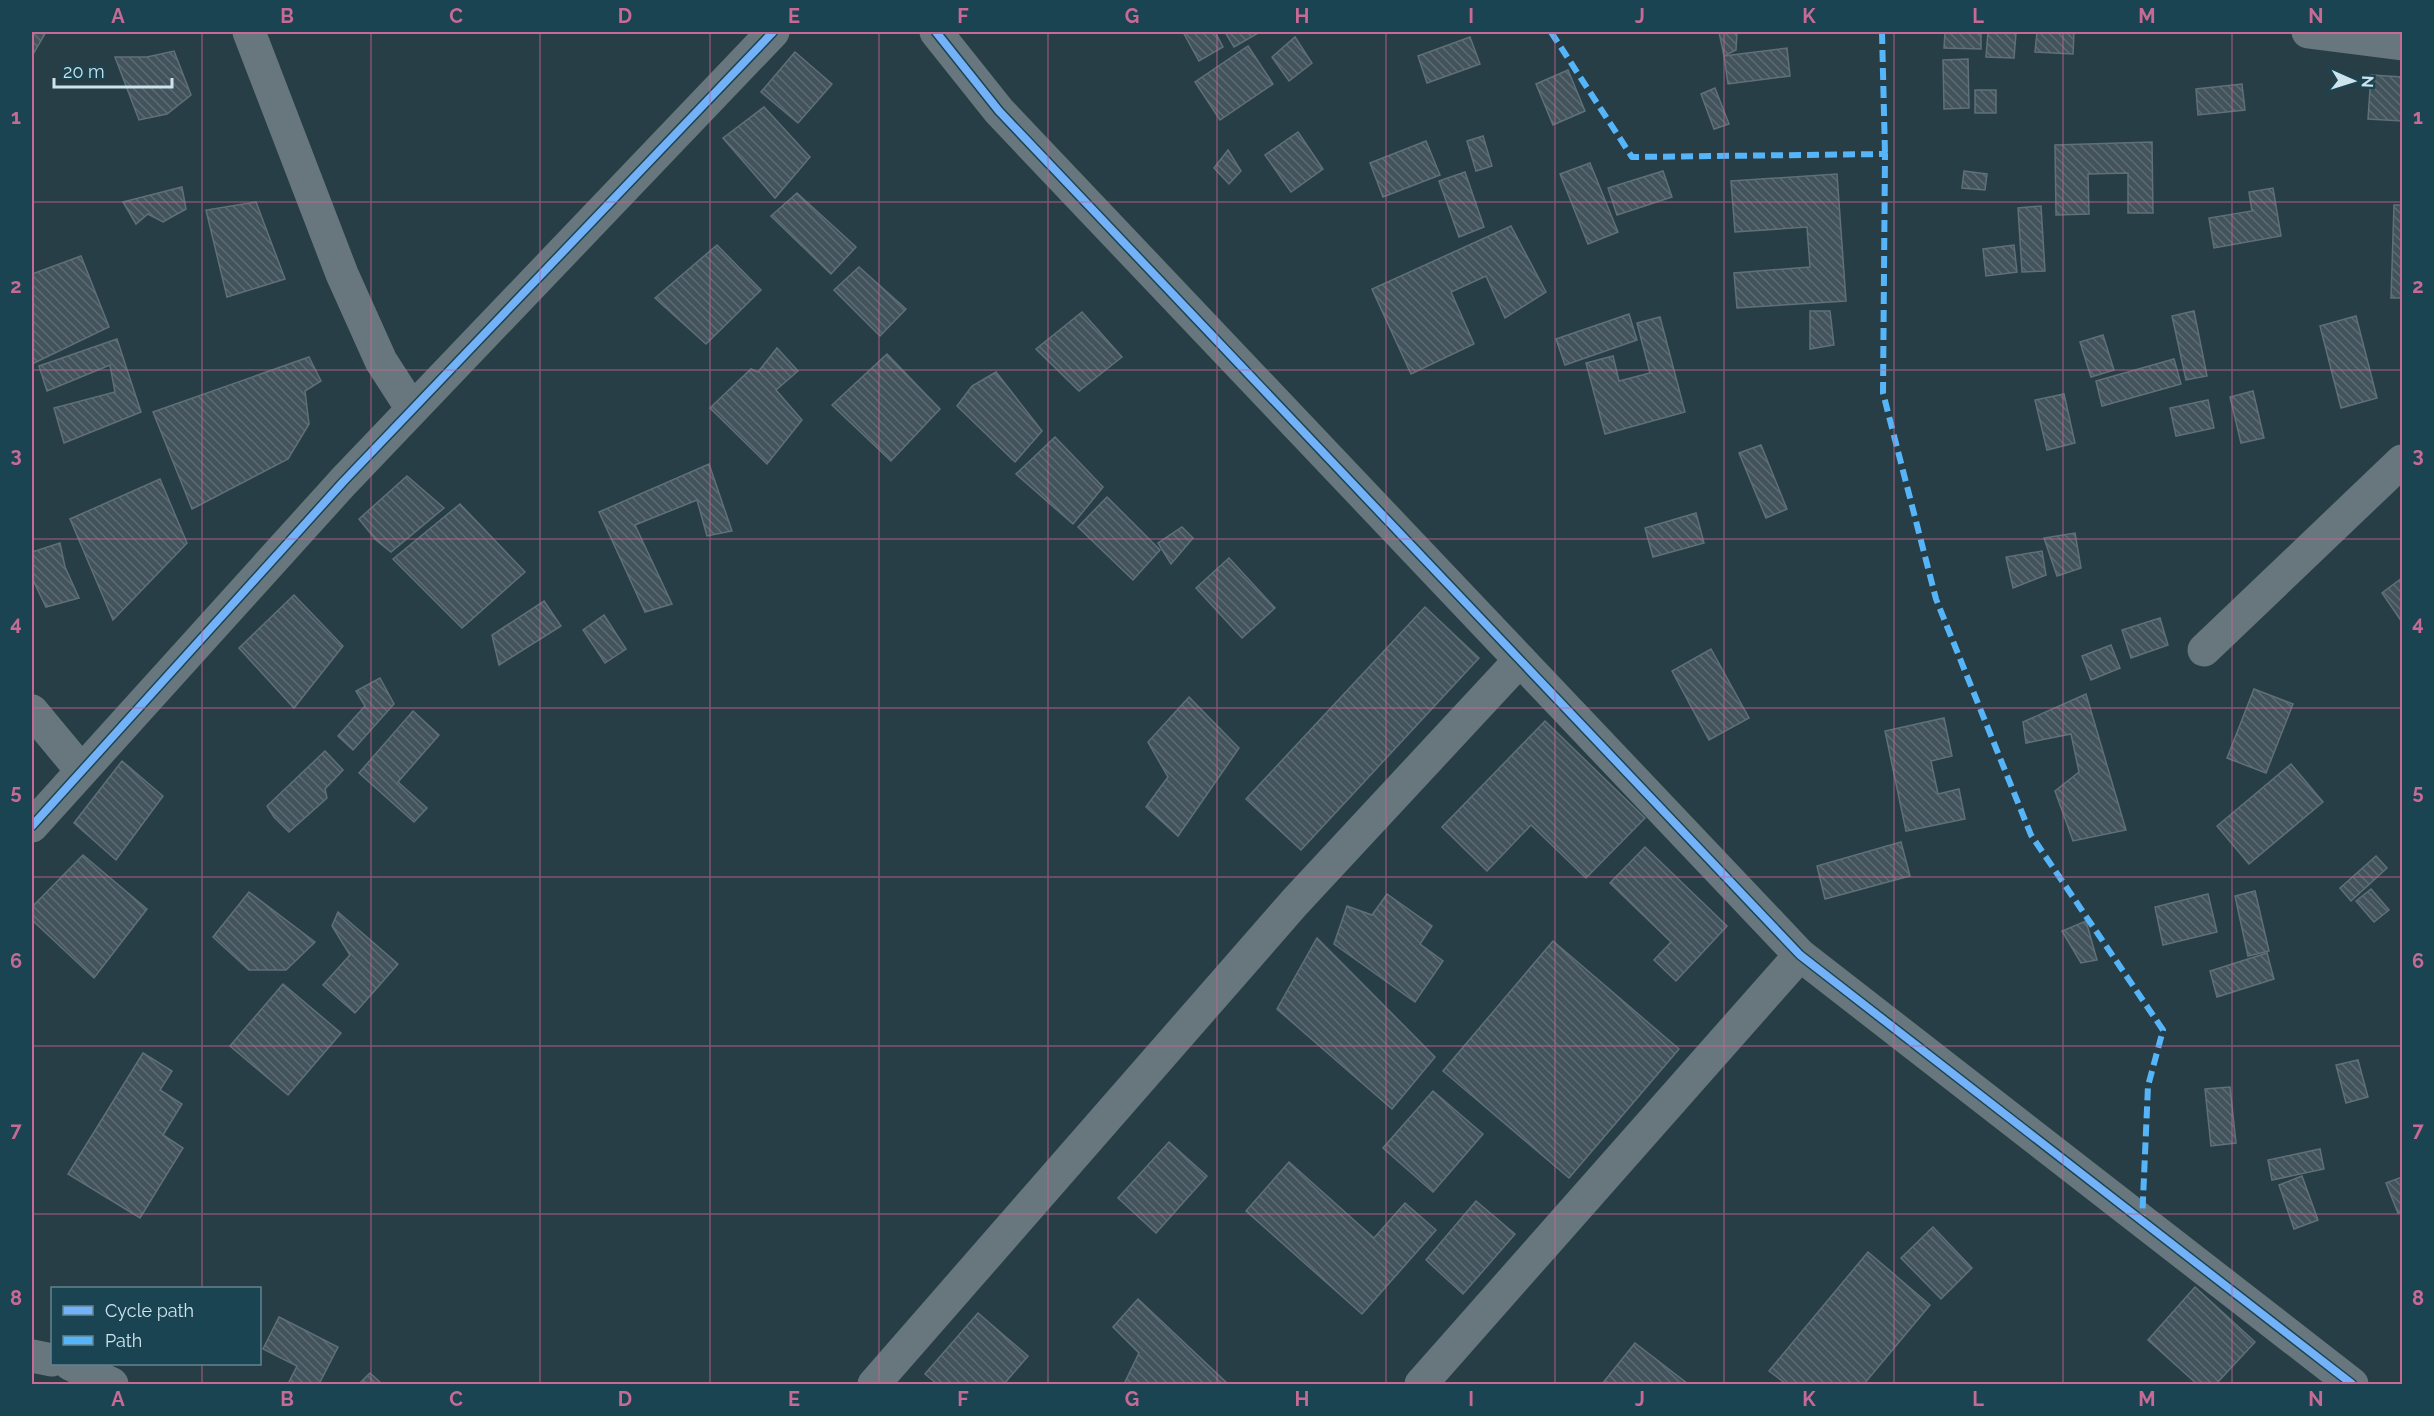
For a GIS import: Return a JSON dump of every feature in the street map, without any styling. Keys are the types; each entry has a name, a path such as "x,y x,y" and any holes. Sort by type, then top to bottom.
{"street":[{"path":"249,32 342,274 381,361 412,409"},
{"path":"32,826 412,409 772,32"},
{"path":"936,32 999,111 1800,955 2352,1384"},
{"path":"2308,32 2403,44"},
{"path":"2204,650 2403,461"},
{"path":"873,1384 1295,902 1520,660"},
{"path":"32,711 81,770"},
{"path":"1421,1384 1800,955"},
{"path":"32,1356 51,1360"},
{"path":"72,1365 112,1384"}],"building":[{"path":"32,32 46,32 32,56"},
{"path":"1183,32 1215,32 1223,47 1199,61"},
{"path":"1225,32 1260,32 1234,47"},
{"path":"1719,32 1737,32 1736,50 1724,56"},
{"path":"1945,32 1981,32 1981,49 1944,48"},
{"path":"1988,32 2016,33 2014,58 1986,57"},
{"path":"2037,32 2074,32 2073,54 2035,52"},
{"path":"1295,37 1312,63 1289,81 1272,57"},
{"path":"1470,37 1480,64 1427,83 1418,56"},
{"path":"1248,46 1273,84 1220,120 1195,82"},
{"path":"1787,48 1790,76 1728,84 1724,56"},
{"path":"174,51 191,95 167,114 139,120 115,57 147,57"},
{"path":"795,52 832,84 798,123 761,92"},
{"path":"1968,59 1969,108 1944,109 1943,60"},
{"path":"1568,70 1585,111 1553,125 1536,84"},
{"path":"2371,75 2402,77 2402,121 2368,119"},
{"path":"2242,84 2245,110 2198,115 2196,89"},
{"path":"1715,88 1729,124 1714,129 1701,94"},
{"path":"1975,90 1996,90 1996,113 1975,113"},
{"path":"764,107 810,157 775,198 723,138"},
{"path":"1298,132 1323,169 1291,192 1265,155"},
{"path":"1483,136 1492,166 1476,171 1467,141"},
{"path":"1426,141 1440,175 1383,197 1370,163"},
{"path":"2152,142 2153,213 2128,213 2128,173 2088,174 2089,214 2056,215 2055,145"},
{"path":"1228,150 1241,171 1229,184 1214,168"},
{"path":"1590,163 1618,232 1588,244 1560,174"},
{"path":"1663,171 1672,197 1617,215 1608,188"},
{"path":"1964,171 1987,174 1985,190 1962,188"},
{"path":"1465,172 1484,227 1459,237 1439,181"},
{"path":"1837,174 1846,301 1737,308 1734,273 1810,267 1807,227 1735,232 1731,181"},
{"path":"182,187 186,209 163,222 148,214 136,224 123,202"},
{"path":"2273,188 2281,236 2214,248 2209,218 2252,211 2249,192"},
{"path":"797,193 856,247 831,274 771,216"},
{"path":"256,202 285,279 227,297 206,210"},
{"path":"2394,205 2402,205 2402,298 2391,298"},
{"path":"2041,206 2045,271 2022,272 2018,208"},
{"path":"1511,226 1546,292 1505,318 1486,276 1451,292 1474,344 1411,374 1372,289"},
{"path":"717,245 761,290 706,344 655,298"},
{"path":"2014,245 2017,272 1986,276 1983,249"},
{"path":"81,256 109,327 32,364 32,274"},
{"path":"859,267 906,309 880,336 834,290"},
{"path":"1810,311 1830,311 1834,345 1810,349"},
{"path":"2194,311 2207,376 2186,380 2172,316"},
{"path":"1082,312 1122,357 1079,391 1036,349"},
{"path":"1629,314 1637,340 1565,365 1556,339"},
{"path":"2356,316 2377,398 2341,408 2320,326"},
{"path":"1660,317 1685,412 1605,434 1586,363 1613,356 1619,381 1650,373 1637,323"},
{"path":"2103,335 2114,370 2091,377 2080,342"},
{"path":"117,339 141,412 64,443 54,408 115,392 110,365 47,391 39,366"},
{"path":"777,348 798,371 776,390 802,420 767,464 710,408 751,369 758,372"},
{"path":"887,354 940,409 891,461 832,405"},
{"path":"309,357 321,381 305,391 309,424 288,459 192,509 153,412"},
{"path":"2174,359 2181,384 2102,406 2096,381"},
{"path":"996,372 1042,431 1015,462 957,406 972,386"},
{"path":"2253,391 2264,438 2241,443 2230,397"},
{"path":"2064,394 2075,443 2047,450 2035,400"},
{"path":"2208,400 2214,428 2176,436 2170,408"},
{"path":"1055,437 1103,487 1073,524 1016,474"},
{"path":"1761,445 1787,509 1766,518 1739,453"},
{"path":"709,464 732,531 707,536 697,500 635,525 672,604 645,612 599,512"},
{"path":"407,476 444,508 391,552 376,540 359,519"},
{"path":"160,479 187,543 113,620 70,519"},
{"path":"1107,497 1160,550 1133,580 1078,527"},
{"path":"460,504 525,572 462,628 393,559"},
{"path":"1696,513 1704,543 1653,557 1645,528"},
{"path":"1182,527 1193,538 1171,564 1158,543"},
{"path":"2075,533 2081,568 2057,576 2044,538"},
{"path":"60,543 65,567 79,598 46,607 33,580 32,552"},
{"path":"2042,551 2046,575 2013,588 2006,557"},
{"path":"1229,558 1275,608 1242,638 1196,588"},
{"path":"2402,578 2402,622 2382,593"},
{"path":"294,595 343,646 294,708 239,648"},
{"path":"544,601 561,626 499,665 492,635"},
{"path":"1425,607 1479,658 1301,850 1246,799"},
{"path":"604,615 626,649 605,663 583,630"},
{"path":"2160,618 2168,645 2131,658 2122,630"},
{"path":"2111,645 2120,668 2091,680 2082,656"},
{"path":"1711,649 1749,718 1709,740 1672,671"},
{"path":"380,678 394,704 353,750 338,736 365,706 356,691"},
{"path":"2254,689 2293,704 2266,773 2227,758"},
{"path":"2086,694 2126,830 2073,841 2055,791 2079,772 2071,734 2026,743 2023,722"},
{"path":"1189,697 1239,748 1178,836 1146,807 1168,777 1148,742"},
{"path":"413,711 439,735 398,782 427,808 414,822 359,773"},
{"path":"1944,718 1952,756 1931,761 1938,794 1959,789 1965,819 1906,831 1885,731"},
{"path":"1545,721 1645,818 1586,878 1531,825 1487,871 1442,827"},
{"path":"325,751 343,770 325,789 327,798 289,832 267,806"},
{"path":"122,761 163,796 116,860 74,823"},
{"path":"2291,764 2323,802 2249,864 2217,826"},
{"path":"1901,842 1910,876 1825,899 1817,866"},
{"path":"1645,847 1727,926 1676,981 1654,960 1671,942 1610,883"},
{"path":"83,855 147,909 94,978 32,920 32,907"},
{"path":"2376,856 2387,868 2351,901 2340,888"},
{"path":"2371,889 2389,910 2374,922 2356,901"},
{"path":"2255,891 2269,951 2248,956 2235,896"},
{"path":"249,892 315,942 286,970 249,970 213,937"},
{"path":"1387,894 1432,926 1420,944 1443,961 1415,1002 1334,944 1347,906 1372,915"},
{"path":"2208,894 2217,932 2163,945 2155,907"},
{"path":"338,912 398,964 355,1013 323,985 350,955 332,926"},
{"path":"2086,921 2097,960 2081,963 2062,931"},
{"path":"1317,938 1435,1057 1392,1109 1277,1009"},
{"path":"1553,941 1679,1049 1569,1178 1443,1071"},
{"path":"2267,953 2274,979 2217,997 2210,971"},
{"path":"283,984 341,1033 288,1095 230,1046"},
{"path":"143,1053 172,1071 160,1090 182,1104 163,1135 183,1148 140,1218 68,1174"},
{"path":"2358,1060 2368,1097 2346,1103 2336,1065"},
{"path":"2230,1087 2236,1143 2211,1146 2205,1089"},
{"path":"1433,1091 1483,1134 1433,1192 1383,1148"},
{"path":"1169,1142 1207,1176 1156,1233 1118,1198"},
{"path":"2320,1149 2324,1169 2272,1180 2268,1160"},
{"path":"1289,1162 1374,1238 1405,1203 1436,1230 1362,1314 1246,1211"},
{"path":"2302,1176 2318,1220 2294,1229 2279,1185"},
{"path":"2402,1177 2402,1212 2398,1213 2386,1183"},
{"path":"1476,1201 1515,1234 1463,1294 1426,1260"},
{"path":"1933,1227 1972,1268 1941,1299 1901,1258"},
{"path":"1868,1252 1930,1305 1864,1384 1786,1384 1769,1371"},
{"path":"2195,1287 2255,1342 2216,1384 2197,1384 2148,1340"},
{"path":"1138,1299 1228,1384 1124,1384 1139,1353 1113,1327"},
{"path":"978,1313 1028,1356 1004,1384 937,1384 925,1374"},
{"path":"279,1317 338,1347 319,1384 288,1384 297,1366 263,1349"},
{"path":"1635,1343 1688,1384 1602,1384"},
{"path":"370,1373 382,1384 359,1384"}],"marked path":[{"path":"1551,32 1632,157 1885,154 1883,393 1936,599 2031,835 2163,1030 2148,1086 2142,1222"},
{"path":"1882,32 1885,154"}],"cycle path":[{"path":"32,826 343,482 773,32"},
{"path":"936,32 999,111 1800,955 2352,1384"}]}
